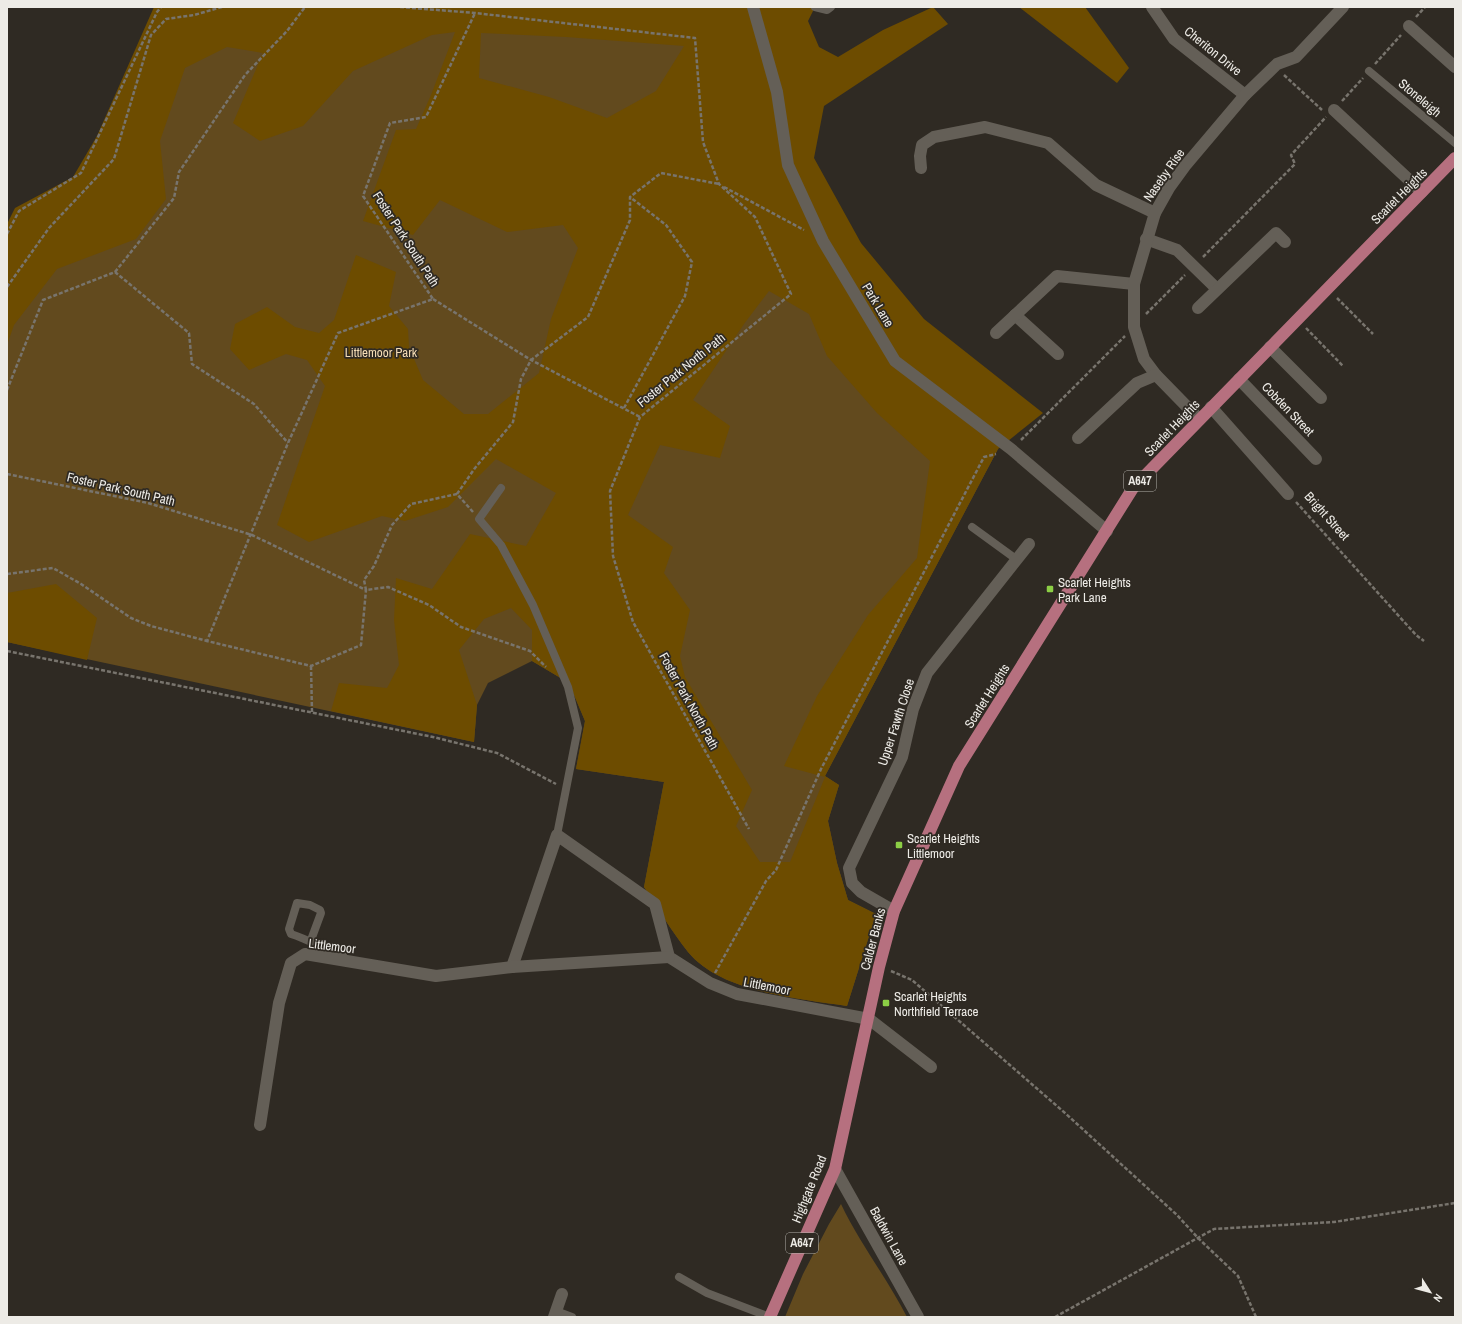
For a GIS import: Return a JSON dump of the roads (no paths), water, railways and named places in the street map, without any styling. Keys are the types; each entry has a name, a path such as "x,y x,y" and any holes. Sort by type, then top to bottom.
{"main road":[{"name":"Scarlet Heights","path":"912,869 959,766 1134,488 1199,419 1455,158"},
{"name":"Calder Banks","path":"869,1019 879,967 894,910 912,869"},
{"name":"Highgate Road","path":"770,1317 835,1169 869,1019"}],"street":[{"name":"Park Lane","path":"753,7 777,92 788,165 823,241 895,361 1011,449 1107,531"},
{"name":"Cheriton Drive","path":"1152,7 1174,39 1245,95"},
{"name":"Naseby Rise","path":"1199,419 1156,375 1144,359 1134,327 1134,284 1146,239 1155,213 1169,188 1185,166 1245,95 1275,66 1296,58 1343,7"},
{"path":"1409,26 1455,67"},
{"path":"1331,113 1422,192"},
{"path":"921,168 920,156 922,145 934,137 985,127 1048,143 1096,184 1155,213"},
{"path":"1198,308 1276,233 1285,242"},
{"path":"1146,239 1177,250 1217,289"},
{"path":"996,332 1057,276 1134,284"},
{"path":"1015,315 1058,354"},
{"path":"1270,347 1321,398"},
{"path":"1078,438 1137,383 1156,375"},
{"name":"Cobden Street","path":"1239,378 1316,459"},
{"name":"Bright Street","path":"1211,407 1288,494"},
{"name":"Upper Fawth Close","path":"894,910 861,892 852,883 849,868 902,757 913,709 927,673 1028,544"},
{"path":"512,967 557,835 655,904 669,958"},
{"name":"Littlemoor","path":"260,1125 279,1003 291,963 305,954 436,976 512,967 669,958 710,983 737,994 869,1019"},
{"path":"869,1019 932,1067"},
{"name":"Baldwin Lane","path":"835,1169 918,1317"},
{"path":"555,1314 562,1294"}],"lane":[{"path":"815,7 827,10 831,7"},
{"name":"Stoneleigh","path":"1369,71 1455,143"},
{"path":"501,488 479,519 501,545 534,605 568,687 578,728 557,835"},
{"path":"972,527 1016,559"},
{"path":"311,940 321,913 320,910 310,905 297,903 290,932 291,934 311,940 322,949 369,964"},
{"path":"679,1277 707,1293 770,1317"},
{"path":"555,1314 572,1317"}],"place":[{"name":"Scarlet Heights Park Lane","path":"1050,589"},
{"name":"Scarlet Heights Littlemoor","path":"899,845"},
{"name":"Scarlet Heights Northfield Terrace","path":"886,1003"}],"park label":[{"name":"Littlemoor Park","path":"381,352"}]}
